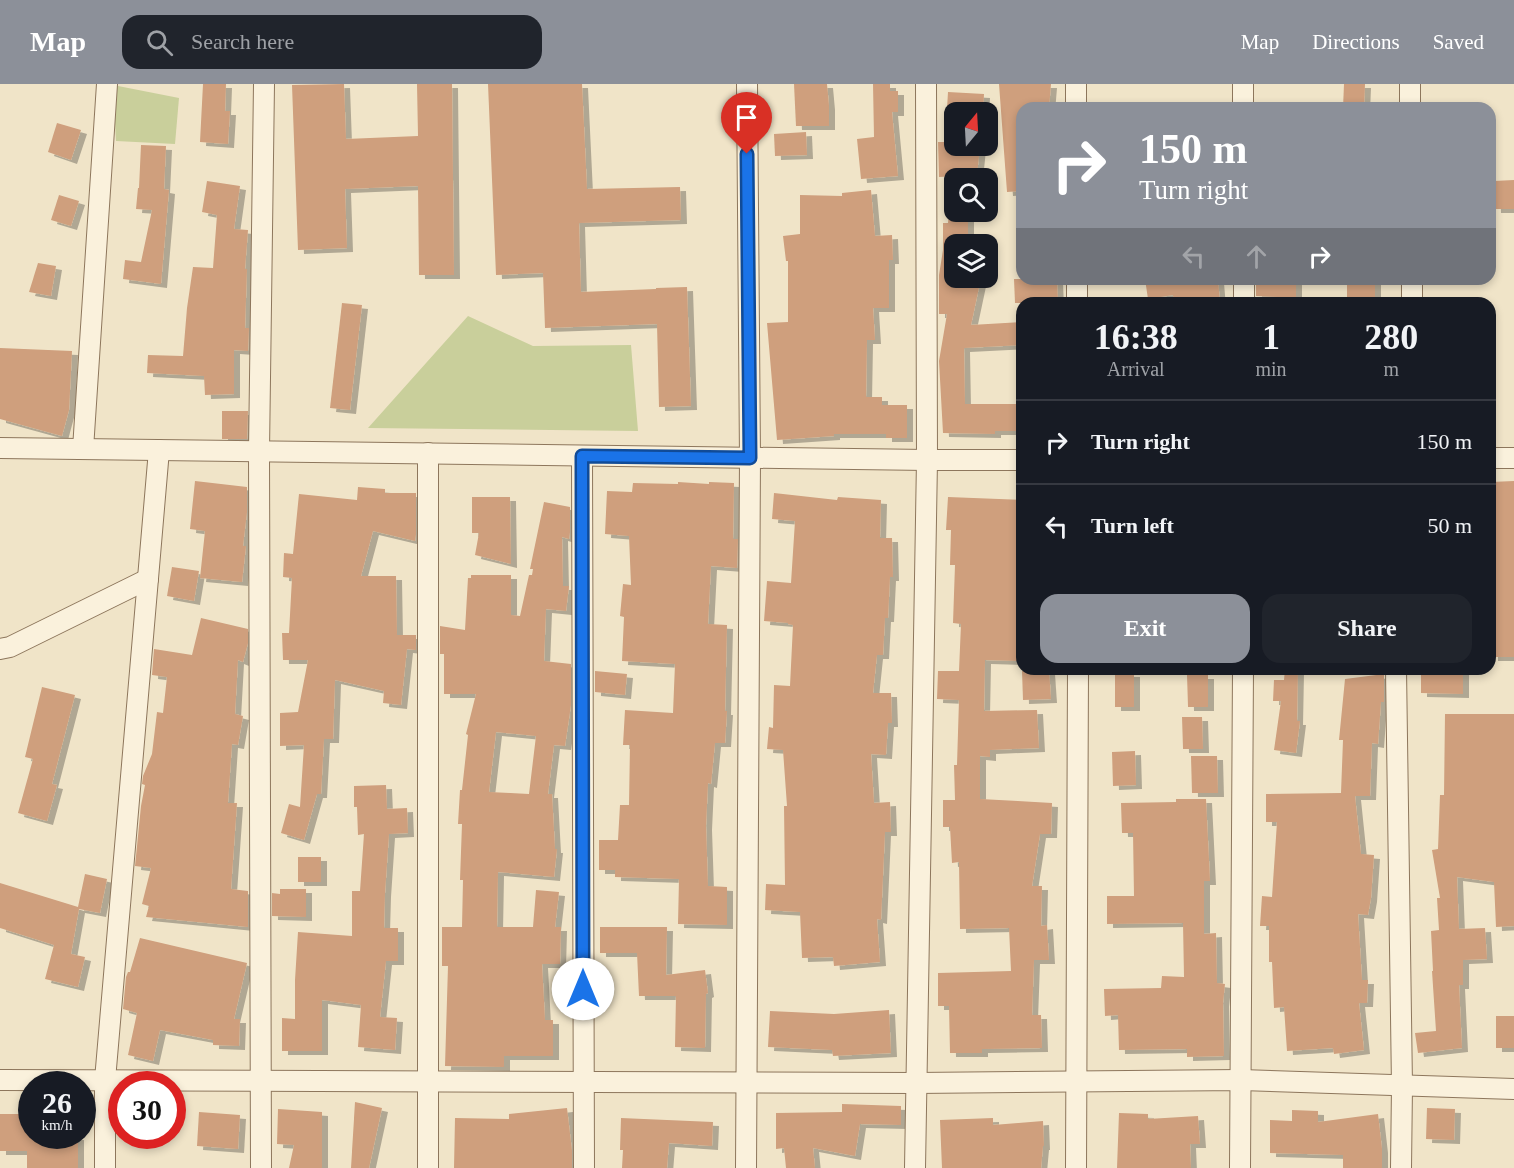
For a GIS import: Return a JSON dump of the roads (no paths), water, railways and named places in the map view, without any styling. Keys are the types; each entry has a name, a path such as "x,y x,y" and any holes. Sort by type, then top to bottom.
{"street":[{"path":"83,448 107,84"},
{"path":"261,1168 259,451 264,84"},
{"path":"746,1168 750,458 747,84"},
{"path":"915,1168 927,460 926,84"},
{"path":"1076,84 1076,102"},
{"path":"1243,84 1243,102"},
{"path":"1410,84 1410,102"},
{"path":"0,448 1016,460"},
{"path":"105,1168 105,1080 159,450"},
{"path":"428,453 428,1168"},
{"path":"582,456 584,1168"},
{"path":"1496,458 1514,458"},
{"path":"0,648 10,647 148,579"},
{"path":"1076,1168 1078,675"},
{"path":"1240,1168 1243,675"},
{"path":"1396,675 1402,1086 1401,1168"},
{"path":"0,1080 916,1083 1241,1080 1514,1089"}]}
